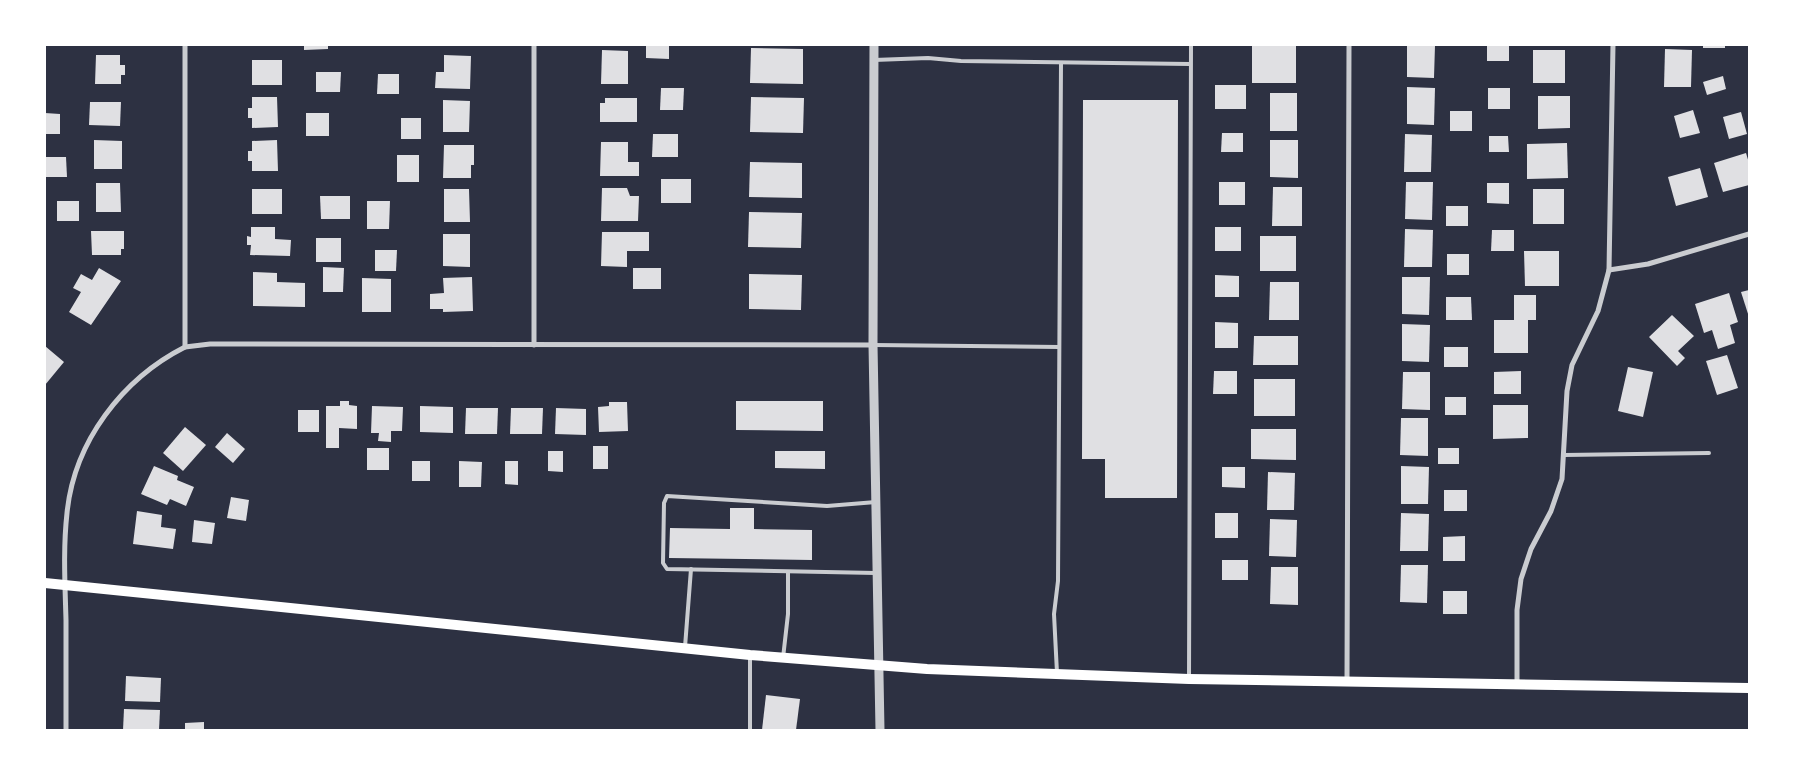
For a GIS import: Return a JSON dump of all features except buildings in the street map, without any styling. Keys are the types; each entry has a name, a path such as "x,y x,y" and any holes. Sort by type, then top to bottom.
{"main road":[{"path":"45,583 750,655 927,669 1189,679 1749,688"}],"street":[{"path":"185,45 185,347"},
{"path":"534,45 534,345"},
{"path":"874,45 872,345 880,730"},
{"path":"1346,681 1349,45"},
{"path":"1517,683 1517,610 1521,579 1531,549 1551,511 1562,479 1567,391 1572,365 1598,311 1609,270 1612,45"},
{"path":"1609,270 1648,264 1749,234"},
{"path":"66,730 64,586 67,512 72,483 87,446 110,407 124,391 161,359 185,347 210,344 872,345"}],"lane":[{"path":"1189,679 1190,45"},
{"path":"874,60 928,58 961,62 1190,64"},
{"path":"1057,673 1054,614 1058,582 1061,62"},
{"path":"872,345 1059,347"},
{"path":"1564,455 1709,453"},
{"path":"876,502 826,506 667,496 664,503 663,563 668,568 878,574"},
{"path":"684,648 691,569"},
{"path":"784,658 788,614 788,572"},
{"path":"750,655 750,730"}]}
